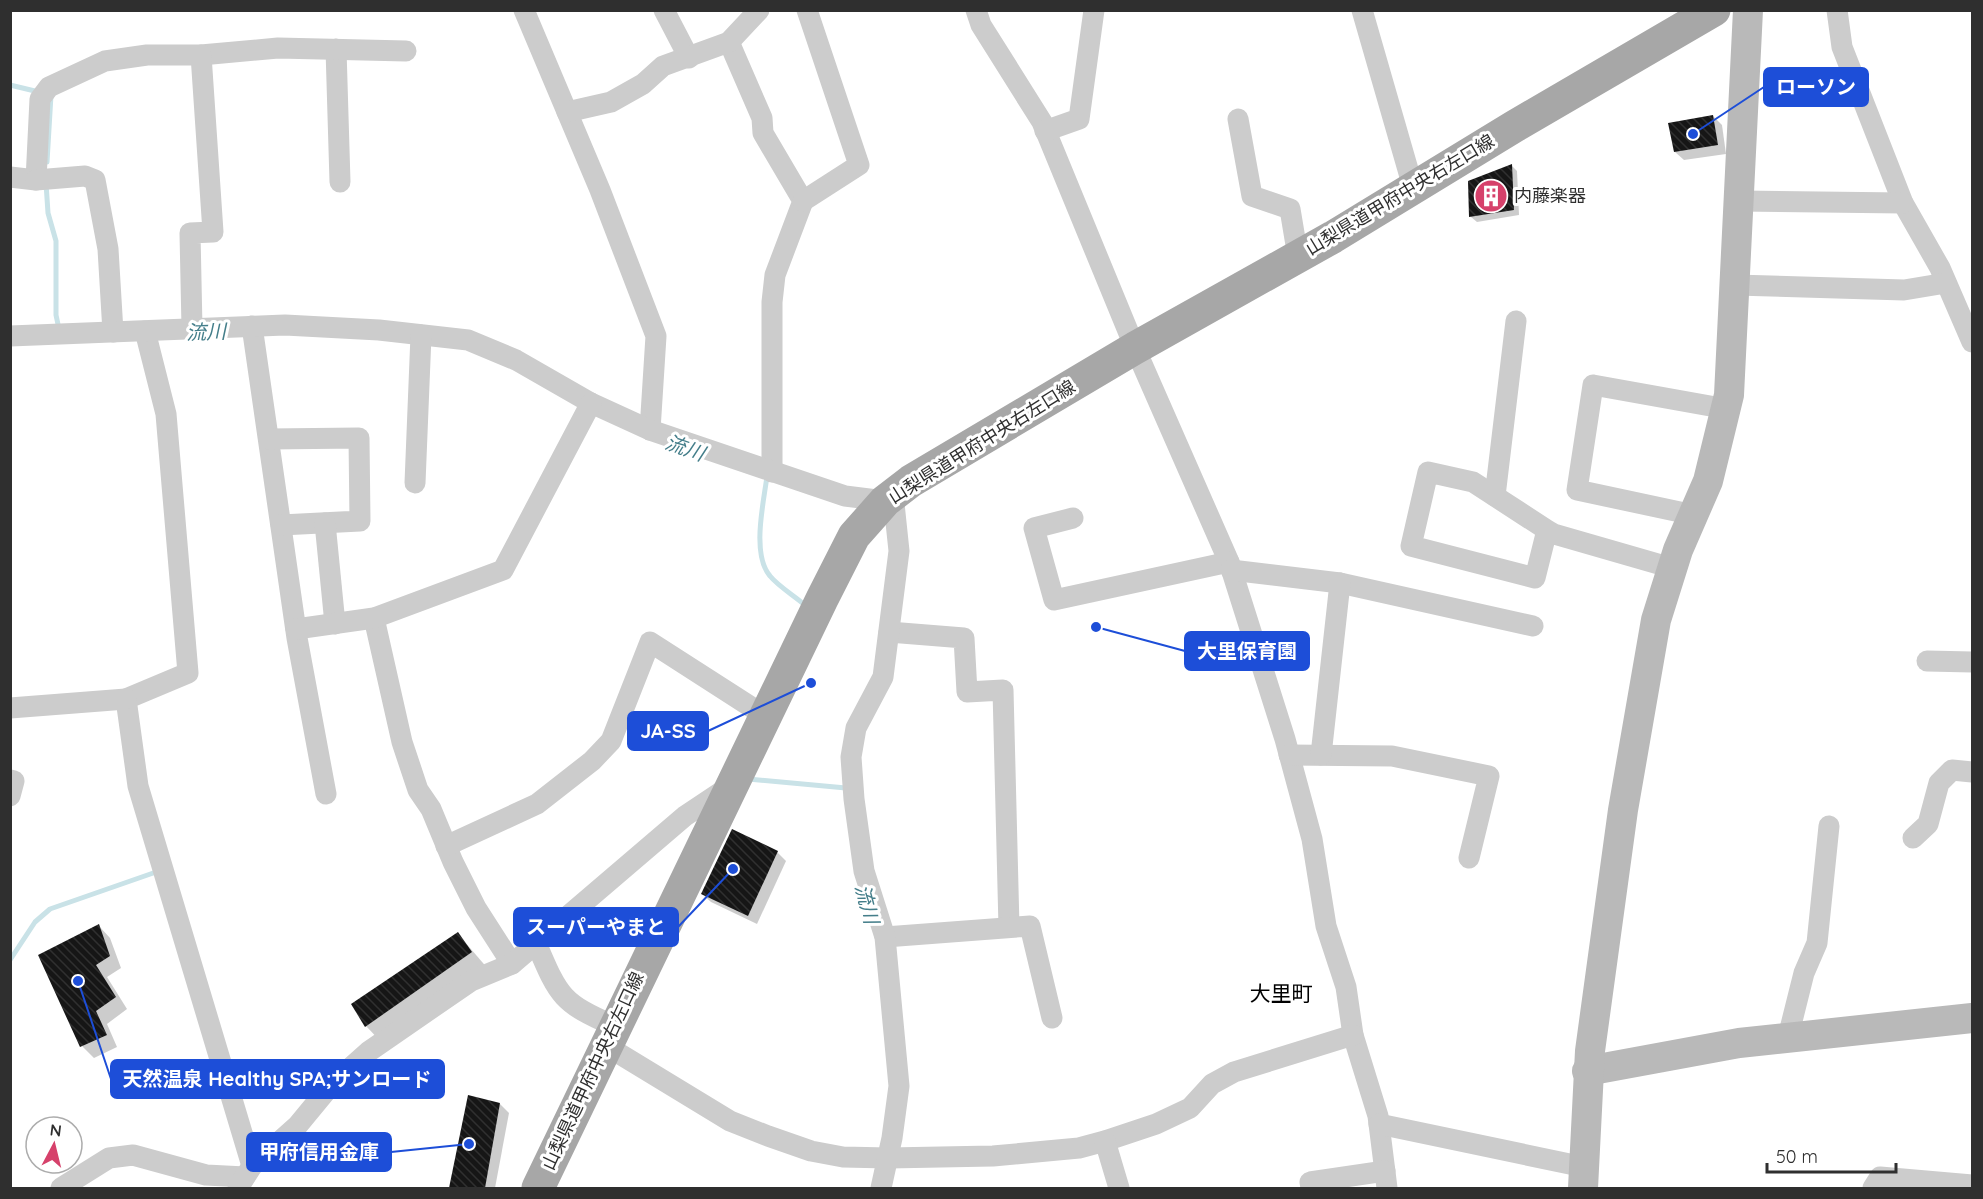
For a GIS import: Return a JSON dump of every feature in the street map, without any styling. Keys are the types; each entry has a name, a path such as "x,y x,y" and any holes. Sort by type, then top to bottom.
{"main road":[{"name":"山梨県道甲府中央右左口線","path":"538,1188 737,774 758,711 854,536 889,497 1135,348 1298,256 1714,10"}],"street":[{"path":"524,10 656,336 650,430"},
{"path":"664,10 689,58"},
{"path":"567,112 610,102 643,84 663,66 729,42 759,10"},
{"path":"772,471 772,302 775,275 803,201 859,165 807,10"},
{"path":"976,10 981,25 1045,131 1135,348 1230,566 1289,755 1312,839 1326,926 1346,987 1353,1035 1379,1124 1386,1180 1310,1182 1311,1188"},
{"path":"1045,131 1079,119 1094,10"},
{"path":"1362,10 1413,187"},
{"path":"1379,1124 1583,1178 1587,1071 1623,810 1656,620 1672,568 1708,481 1727,409 1740,201 1748,10"},
{"path":"1837,10 1842,47 1903,203 1946,283 1972,342"},
{"path":"729,42 762,118 763,134 803,201"},
{"path":"36,180 40,99 49,87 105,61 147,55 201,55 278,48 406,51"},
{"path":"336,49 340,182"},
{"path":"192,328 189,233 213,232 201,55"},
{"path":"1238,119 1252,196 1290,209 1298,256"},
{"path":"10,177 36,180 85,176 95,180 108,249 113,332"},
{"path":"1740,201 1903,203"},
{"path":"1735,285 1904,290 1946,283"},
{"path":"1495,496 1516,321"},
{"path":"252,326 296,629 326,794"},
{"path":"10,336 252,326 379,330 468,340 488,347 591,403 650,430 845,496 889,497 899,551 883,677 856,728 851,757 864,871 885,937 899,1086 881,1188"},
{"path":"10,708 126,699 188,673 166,414 145,331"},
{"path":"415,483 421,335"},
{"path":"1694,515 1577,490 1593,385 1727,409"},
{"path":"296,629 374,618 503,570 591,403"},
{"path":"269,439 358,438 360,520 281,525"},
{"path":"1547,530 1535,578 1411,546 1428,472 1473,482 1554,534 1672,568"},
{"path":"1073,518 1034,528 1054,600 1230,566 1340,583 1533,626"},
{"path":"325,523 335,624"},
{"path":"1321,755 1340,583"},
{"path":"374,618 402,742 418,790 431,809 476,908 512,964"},
{"path":"889,632 964,638 967,692 1003,690 1009,927"},
{"path":"446,846 537,804 592,761 610,741 650,642 758,711"},
{"path":"1927,661 1972,662"},
{"path":"126,699 138,786 245,1177"},
{"path":"1289,755 1392,756 1489,776 1469,858"},
{"path":"1913,838 1928,825 1939,783 1952,770 1972,772"},
{"path":"61,1188 109,1158 133,1155 206,1174 245,1177 298,1125 331,1085 368,1052 471,981 512,964 737,774"},
{"path":"10,780 14,781 10,796"},
{"path":"1788,1037 1804,973 1817,942 1829,826"},
{"path":"885,937 1030,926 1052,1018"},
{"path":"537,945 551,978 564,999 585,1013 610,1036 730,1121 811,1151 843,1157 993,1156 1079,1148 1156,1124 1190,1108 1212,1084 1234,1072 1353,1035"},
{"path":"1587,1071 1739,1043 1972,1018"},
{"path":"1106,1141 1119,1188"},
{"path":"1873,1188 1880,1177 1972,1185"}],"building":[{"path":"1713,115 1718,145 1674,152 1668,123"},
{"name":"内藤楽器","path":"1512,164 1514,210 1469,217 1468,181"},
{"path":"732,829 778,851 748,916 701,894"},
{"path":"99,924 110,956 96,965 116,997 96,1011 107,1035 80,1047 38,955"},
{"path":"458,932 472,952 365,1027 351,1004"},
{"path":"468,1095 500,1103 485,1188 449,1188"}],"waterway":[{"name":"流川","path":"10,85 39,92"},
{"name":"流川","path":"47,162 51,95"},
{"name":"流川","path":"46,183 48,213 56,241 56,315 59,329"},
{"name":"流川","path":"767,476 760,527 761,555 764,566 782,588 806,606"},
{"name":"流川","path":"748,779 846,788 846,791"},
{"path":"10,960 35,922 50,909 159,871"}],"place":[{"name":"ローソン","path":"1693,134"},
{"name":"内藤楽器","path":"1491,196"},
{"name":"大里保育園","path":"1096,627"},
{"name":"JA-SS","path":"811,683"},
{"name":"スーパーやまと","path":"733,869"},
{"name":"天然温泉 Healthy SPA;サンロード","path":"78,981"},
{"name":"甲府信用金庫","path":"469,1144"}],"district":[{"name":"大里町","path":"1281,994"}]}
